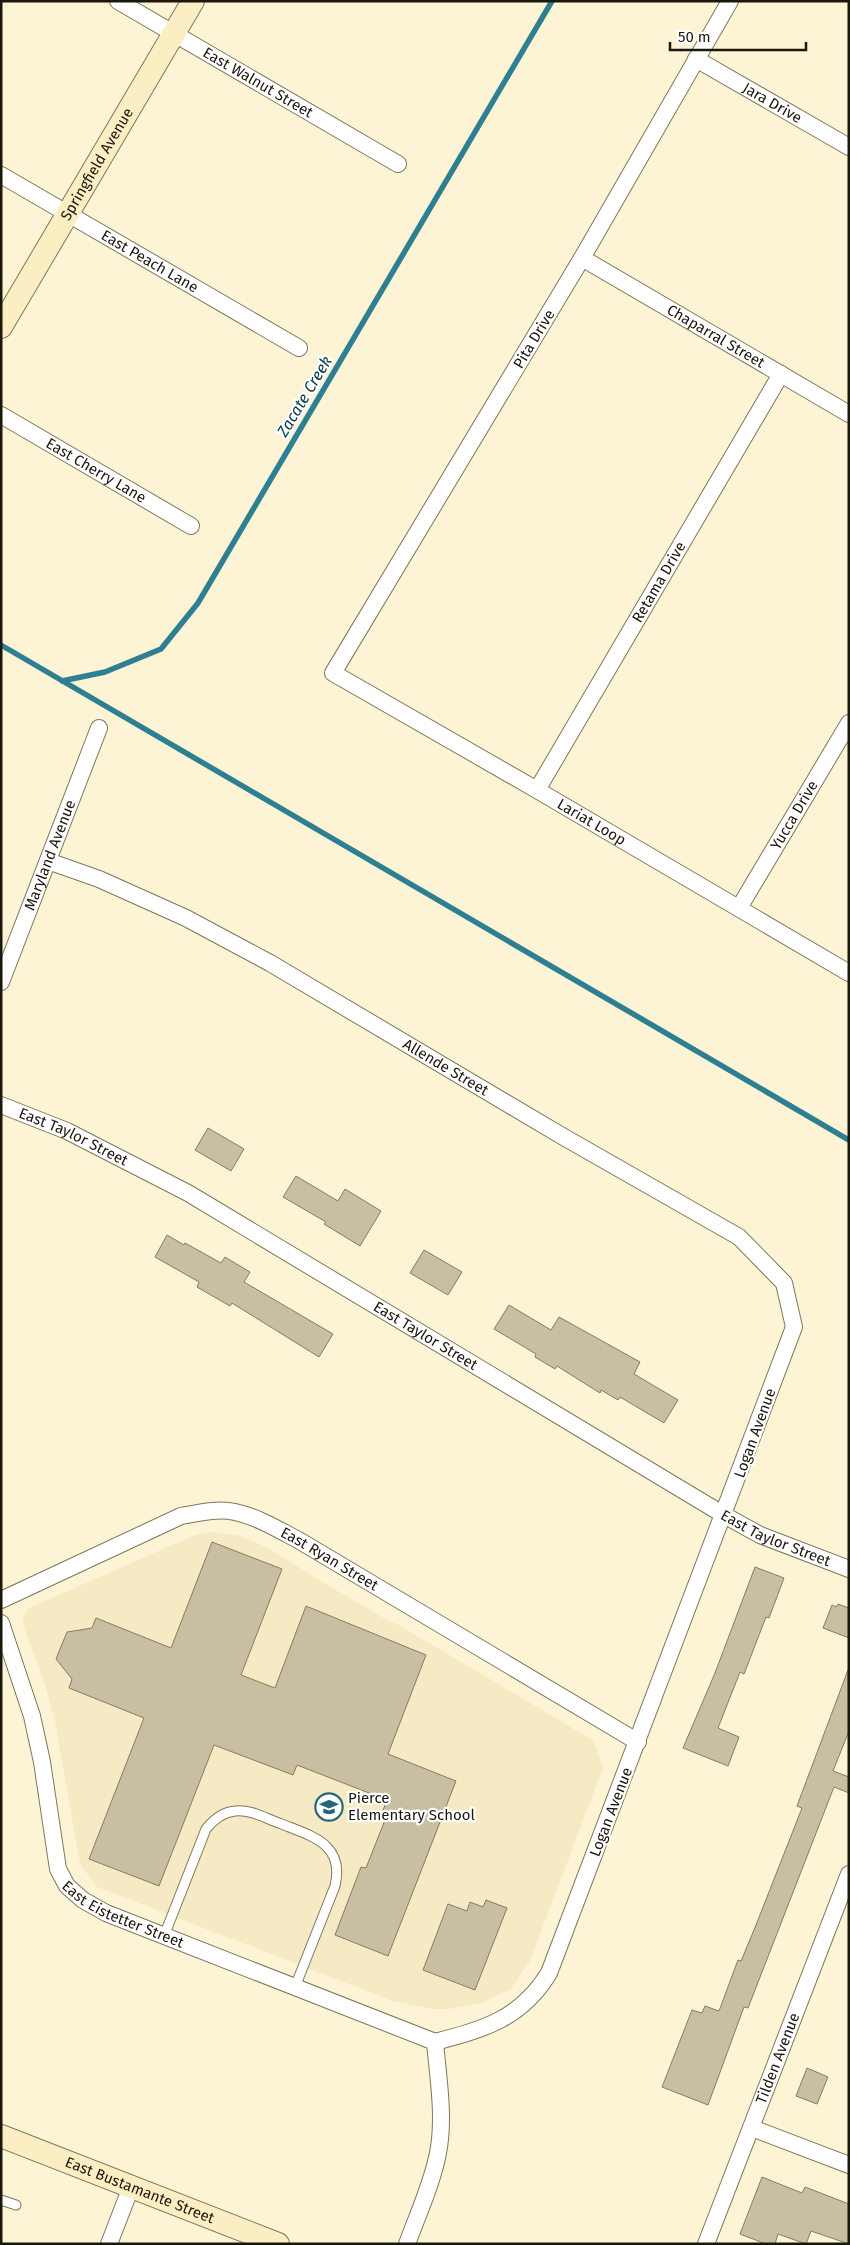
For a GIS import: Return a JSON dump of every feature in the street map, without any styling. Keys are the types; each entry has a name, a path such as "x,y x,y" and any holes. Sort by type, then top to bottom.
{"main road":[{"name":"Springfield Avenue","path":"1,327 193,1"},
{"name":"East Bustamante Street","path":"1,2136 278,2244"}],"street":[{"name":"East Walnut Street","path":"118,1 398,164"},
{"name":"Pita Drive","path":"333,673 582,258 730,1"},
{"name":"Jara Drive","path":"696,59 849,146"},
{"name":"East Peach Lane","path":"1,175 299,348"},
{"name":"Chaparral Street","path":"582,258 849,414"},
{"name":"Retama Drive","path":"537,790 781,374"},
{"name":"East Cherry Lane","path":"1,415 191,526"},
{"name":"Lariat Loop","path":"333,673 849,973"},
{"name":"Yucca Drive","path":"740,908 849,723"},
{"name":"Maryland Avenue","path":"1,982 7,948 48,861 99,728"},
{"name":"Allende Street","path":"48,861 99,879 186,918 270,963 562,1136 739,1237 784,1283 794,1327"},
{"name":"East Taylor Street","path":"1,1105 67,1131 188,1193 760,1535 849,1569"},
{"name":"Logan Avenue","path":"434,2042 493,2024 525,2004 538,1990 549,1973 794,1327"},
{"name":"East Ryan Street","path":"1,1600 181,1516 210,1511 234,1512 263,1522 300,1541 638,1742"},
{"name":"East Eistetter Street","path":"1,1623 34,1725 42,1762 58,1869 67,1886 106,1914 434,2042"},
{"name":"Tilden Avenue","path":"706,2244 849,1874"},
{"path":"408,2244 438,2152 441,2120 434,2042"},
{"path":"752,2128 849,2165"},
{"path":"109,2244 131,2187"}],"lane":[{"path":"164,1936 203,1834 213,1821 224,1814 236,1810 269,1819 319,1839 330,1851 336,1863 337,1876 334,1886 295,1988"},
{"path":"1,2200 16,2205"}],"shaded area":[{"name":"Pierce Elementary School","path":"207,1532 238,1535 266,1547 594,1741 603,1768 529,1963 510,1990 481,2003 449,2009 432,2009 393,2001 97,1887 80,1864 55,1722 46,1688 23,1624 23,1615 29,1608 195,1535"}],"building":[{"path":"208,1128 244,1149 231,1171 195,1150"},
{"path":"296,1176 338,1201 345,1189 381,1211 360,1246 324,1224 326,1222 283,1197"},
{"path":"167,1235 221,1263 225,1257 250,1272 244,1282 333,1334 319,1357 232,1303 230,1306 197,1287 199,1282 155,1257"},
{"path":"424,1250 462,1272 448,1295 410,1273"},
{"path":"509,1305 551,1330 559,1317 640,1362 634,1374 678,1400 664,1423 620,1397 618,1400 601,1390 600,1393 557,1366 555,1369 535,1357 536,1354 494,1329"},
{"path":"212,1542 282,1569 241,1675 275,1688 306,1606 426,1655 388,1754 456,1781 388,1956 335,1935 361,1867 366,1868 387,1815 382,1813 387,1800 297,1765 293,1775 214,1745 159,1886 89,1859 144,1718 69,1688 72,1679 56,1659 67,1632 92,1628 96,1618 171,1648"},
{"path":"755,1567 784,1578 769,1618 766,1617 744,1674 740,1672 718,1728 739,1737 728,1766 683,1748 715,1673"},
{"path":"838,1604 849,1608 849,1638 823,1628 832,1605 836,1607"},
{"path":"848,1670 849,1731 833,1771 849,1777 849,1793 834,1787 748,2008 744,2007 708,2105 662,2087 692,2010 702,2013 705,2006 719,2011 738,1960 741,1961 802,1808 797,1806"},
{"path":"486,1900 507,1908 475,1990 423,1970 448,1904 467,1911 470,1902 483,1907"},
{"path":"807,2068 828,2077 817,2104 796,2096"},
{"path":"762,2177 802,2193 805,2187 849,2204 849,2244 811,2231 806,2244 778,2234 775,2244 766,2244 740,2234"}],"waterway":[{"name":"Zacate Creek","path":"62,681 105,672 161,649 198,603 552,1"},
{"path":"1,645 849,1140"}],"place":[{"name":"Pierce Elementary School","path":"329,1807"}]}
